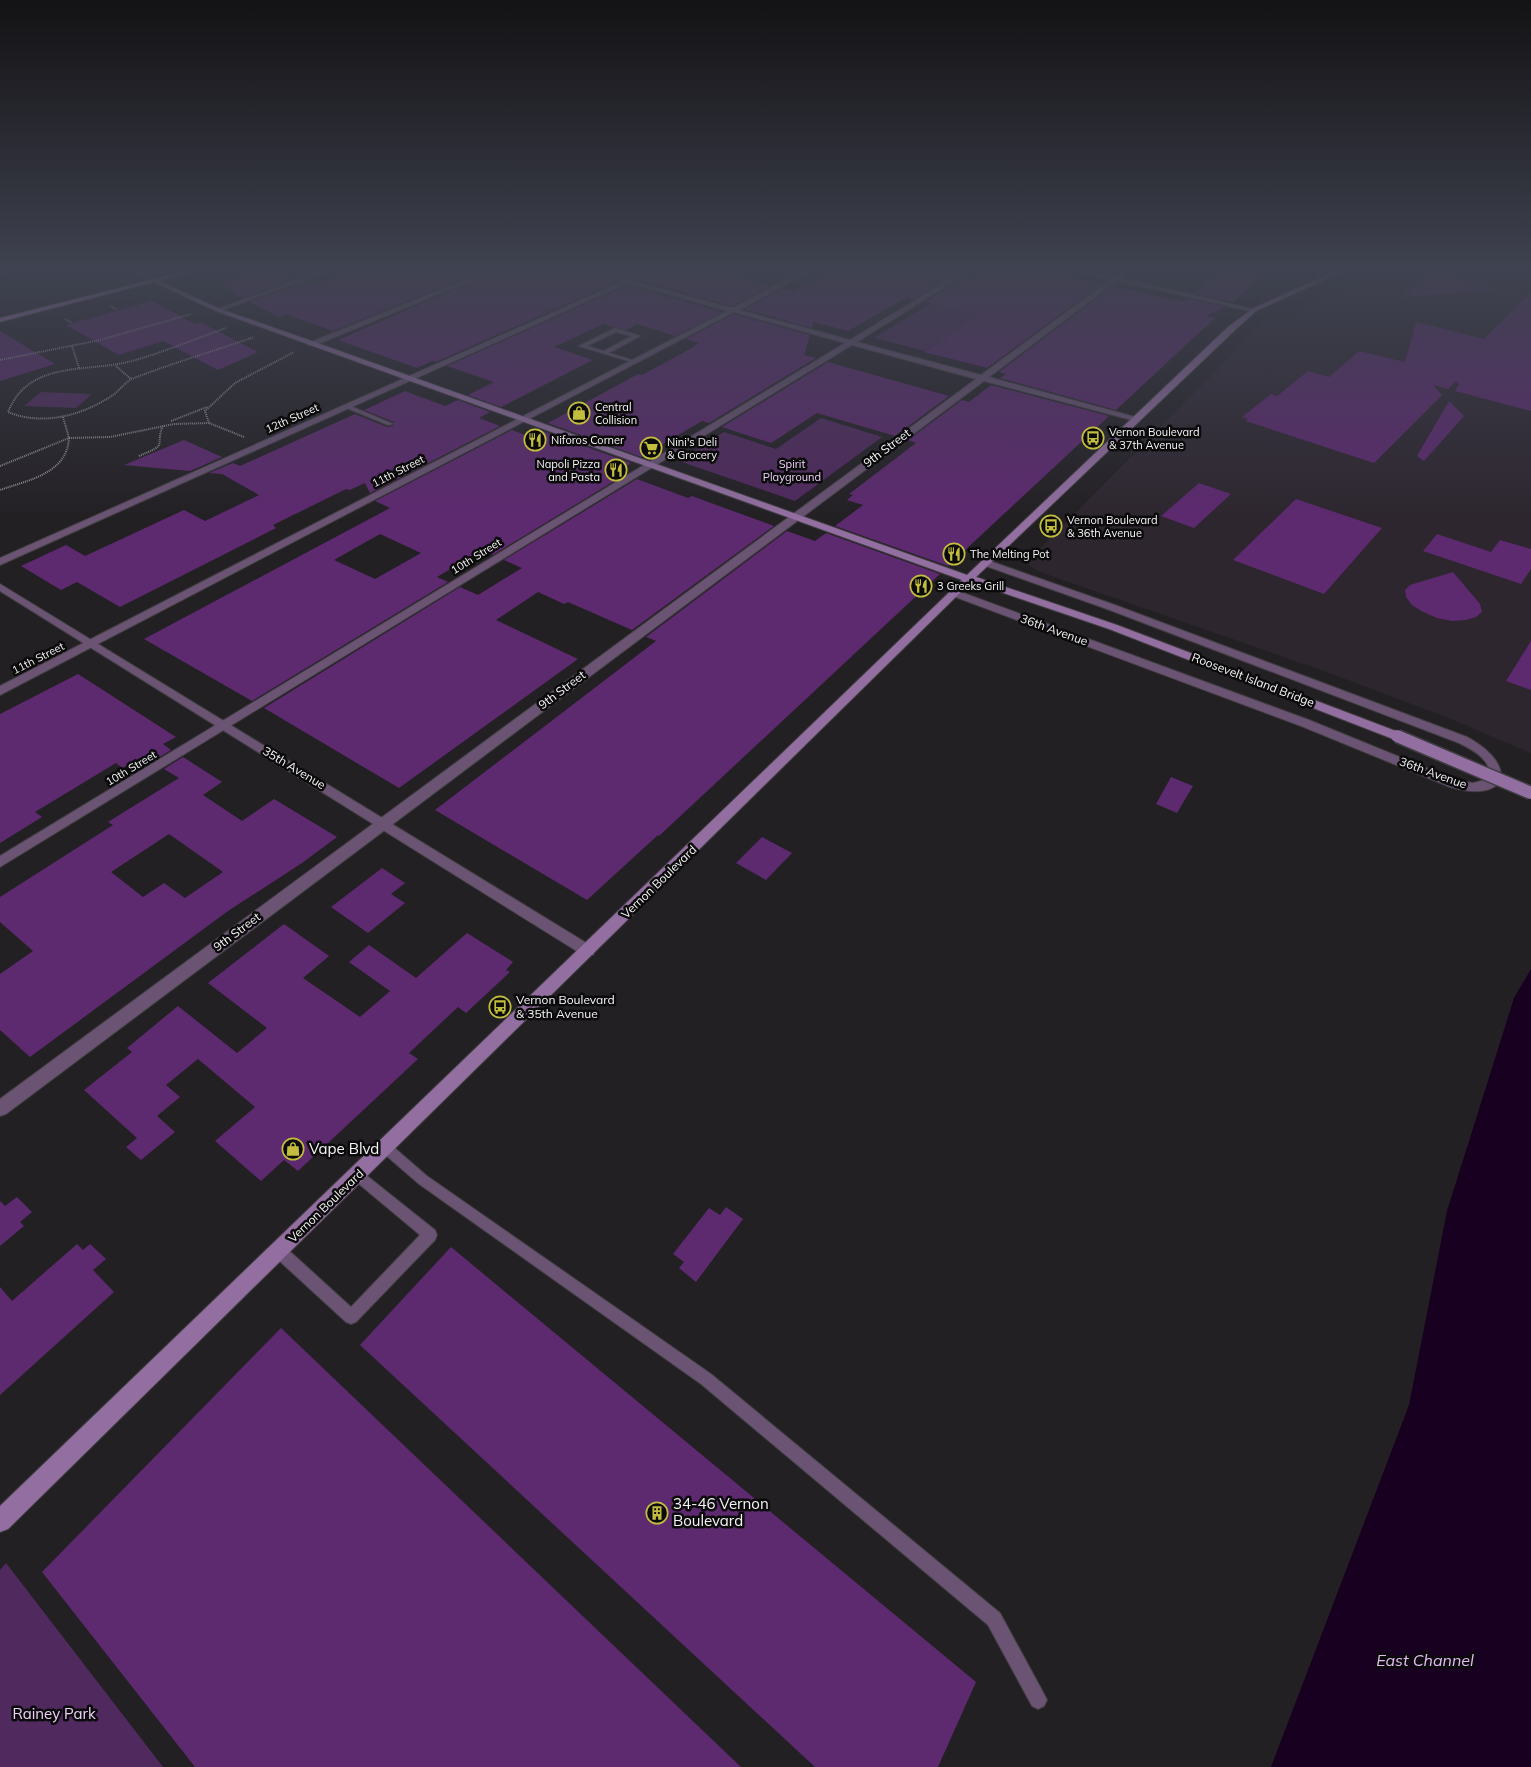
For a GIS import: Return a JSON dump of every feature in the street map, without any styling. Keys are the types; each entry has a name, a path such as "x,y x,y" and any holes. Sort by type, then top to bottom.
{"main road":[{"path":"339,354 794,518 971,579"},
{"name":"Vernon Boulevard","path":"0,1521 954,594 1204,354"},
{"name":"Roosevelt Island Bridge","path":"971,579 1113,628 1397,736 1531,794"}],"street":[{"name":"12th Street","path":"0,562 346,406 466,354"},
{"name":"11th Street","path":"0,691 647,354"},
{"name":"10th Street","path":"0,862 830,354"},
{"path":"895,354 1136,420"},
{"name":"9th Street","path":"0,1109 1013,354"},
{"name":"36th Avenue","path":"954,594 1305,723 1454,784 1480,788 1491,784 1497,773 1488,756 1463,740 1111,607 987,563"},
{"name":"35th Avenue","path":"0,587 588,951"}],"lane":[{"path":"609,354 633,362"},
{"path":"346,406 390,424"},
{"path":"386,1148 423,1180 706,1379 994,1619 1038,1700"},
{"path":"279,1251 351,1317 430,1234 357,1175"}],"path":[{"path":"0,360 28,354"},
{"path":"75,354 79,368"},
{"path":"149,354 116,366 79,368 39,381 20,391 10,402 8,412 22,418 63,417 76,414 111,397 132,379 204,354"},
{"path":"209,423 205,411 228,386 289,354"},
{"path":"116,366 132,379"},
{"path":"163,425 208,407"},
{"path":"0,490 60,465 68,455 69,438 63,417"},
{"path":"0,466 69,438 115,436 191,420 209,423 245,437"},
{"path":"139,456 156,449 161,444 163,425"}],"shaded area":[{"path":"1232,354 1531,354 1531,753 1451,719 1324,671 1040,572 1028,565 1032,557"}],"green space":[{"path":"41,392 92,394 76,408 24,406"},
{"name":"Spirit Playground","path":"821,418 882,437 795,501 679,461 724,432 776,449"},
{"name":"Rainey Park","path":"6,1563 163,1767 0,1767 0,1570"}],"water":[{"name":"East Channel","path":"1531,969 1531,1767 1271,1767 1409,1405 1447,1211 1514,998"}],"building":[{"path":"0,354 39,354 55,364 0,381"},
{"path":"189,354 253,354 218,370"},
{"path":"379,354 453,354 417,368"},
{"path":"473,354 576,354 593,360 501,407 468,395 494,382 447,366"},
{"path":"680,354 804,354 816,358 709,423 702,421 641,457 548,423 638,374 642,375"},
{"path":"934,354 1006,354 987,368"},
{"path":"1022,354 1176,354 1116,410 1000,378 1006,374 999,372"},
{"path":"1355,354 1373,354 1405,362 1407,354 1531,354 1531,411 1455,391 1459,384 1456,381 1448,389 1433,385 1442,395 1374,463 1246,421 1248,419 1242,417 1271,394 1277,396 1308,371 1329,377"},
{"path":"828,362 949,396 895,436 817,413 771,443 722,427"},
{"path":"991,385 1109,416 948,566 835,526 863,505 847,500 853,495 849,494 916,443 908,440 962,400 969,402"},
{"path":"405,391 445,406 458,400 490,412 479,418 500,426 370,493 365,483 350,490 346,489 273,525 276,528 120,607 77,582 61,590 21,566 66,545 85,556 184,510 205,521 259,495 222,474 209,473 233,463 240,466 355,414 387,427 393,426 394,422 364,410"},
{"path":"1449,401 1464,416 1424,461 1417,456"},
{"path":"537,429 631,463 618,472 624,475 493,555 482,550 437,577 448,582 252,701 144,639 390,508 375,501 512,430 525,435","holes":["380,534 421,553 375,579 334,560"]},
{"path":"184,440 222,457 190,471 124,465"},
{"path":"637,479 688,498 692,496 774,526 632,630 568,602 564,604 538,592 496,620 578,659 399,788 264,708 460,587 478,595 522,568 504,560"},
{"path":"1199,483 1231,494 1194,528 1161,516"},
{"path":"1296,499 1382,528 1324,594 1233,560"},
{"path":"787,531 815,541 826,533 940,574 659,836 587,900 435,810 656,641 646,637"},
{"path":"1437,534 1491,552 1500,540 1531,549 1531,569 1521,584 1423,551"},
{"path":"1453,572 1480,604 1482,612 1476,617 1452,621 1437,618 1412,605 1406,597 1405,590 1410,585"},
{"path":"1531,641 1531,690 1506,681"},
{"path":"78,674 176,737 163,744 171,750 153,761 144,756 122,768 116,763 35,812 42,817 0,843 0,714"},
{"path":"183,757 222,782 203,795 242,821 274,799 337,837 302,863 228,911 30,1057 0,1030 0,974 33,951 0,922 0,897 113,825 108,822 179,778 164,769","holes":["169,834 223,872 185,898 164,883 143,897 111,872"]},
{"path":"1171,777 1193,786 1177,813 1156,804"},
{"path":"762,837 792,853 766,880 736,863"},
{"path":"382,868 405,883 391,894 405,903 368,933 331,907"},
{"path":"284,924 329,956 303,978 360,1017 390,991 349,962 369,945 416,978 467,933 513,962 506,970 510,972 466,1013 458,1007 409,1053 418,1059 298,1171 284,1160 261,1181 215,1141 255,1107 198,1059 166,1085 180,1097 157,1116 175,1132 141,1160 126,1147 137,1138 84,1090 132,1052 127,1048 178,1006 237,1053 267,1028 208,983"},
{"path":"17,1197 32,1212 20,1222 24,1226 0,1246 0,1201 5,1206"},
{"path":"726,1207 743,1219 696,1282 679,1268 684,1262 673,1254 709,1208 720,1215"},
{"path":"77,1244 83,1250 90,1244 106,1259 93,1270 114,1292 0,1395 0,1287 12,1301"},
{"name":"34-46 Vernon Boulevard","path":"451,1247 976,1682 938,1767 815,1767 360,1345"},
{"path":"281,1328 741,1767 195,1767 42,1572"}],"place":[{"name":"Central Collision","path":"579,413"},
{"name":"Vernon Boulevard & 37th Avenue","path":"1093,438"},
{"name":"Niforos Corner","path":"535,440"},
{"name":"Nini's Deli & Grocery","path":"651,448"},
{"name":"Napoli Pizza and Pasta","path":"616,470"},
{"name":"Vernon Boulevard & 36th Avenue","path":"1051,526"},
{"name":"The Melting Pot","path":"954,554"},
{"name":"3 Greeks Grill","path":"921,586"},
{"name":"Vernon Boulevard & 35th Avenue","path":"500,1007"},
{"name":"Vape Blvd","path":"293,1149"},
{"name":"34-46 Vernon Boulevard","path":"657,1513"}]}
